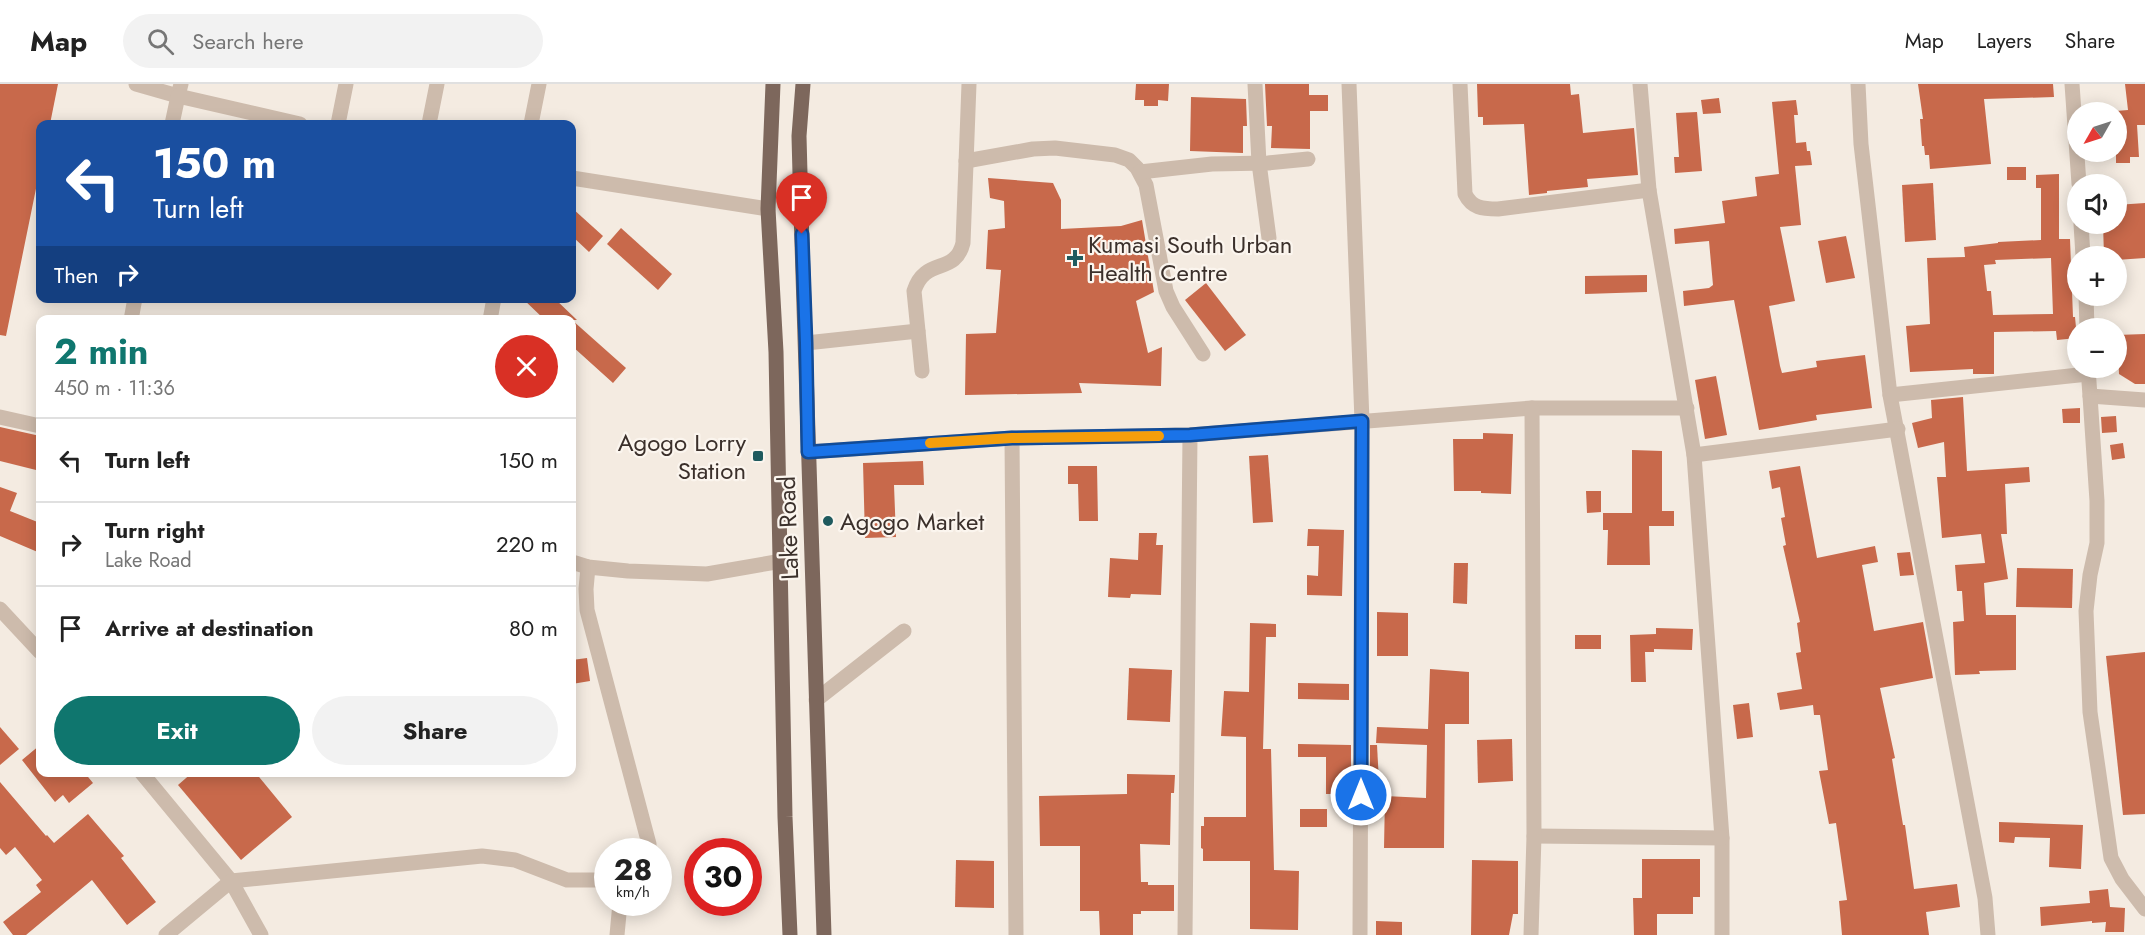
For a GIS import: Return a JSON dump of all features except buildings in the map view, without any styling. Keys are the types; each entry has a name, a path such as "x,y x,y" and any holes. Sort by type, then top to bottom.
{"main road":[{"name":"Lake Road","path":"773,84 768,209 776,352 782,561 785,817 790,935"},
{"name":"Lake Road","path":"803,84 799,136 824,935"}],"street":[{"path":"136,84 180,90 286,120"},
{"path":"339,120 346,84"},
{"path":"430,120 437,84"},
{"path":"532,120 539,84"},
{"path":"922,371 914,291 918,279 924,273 948,264 961,252 969,84"},
{"path":"1255,84 1259,163 1269,238"},
{"path":"1349,84 1362,421 1360,935"},
{"path":"1460,84 1465,194 1474,206 1481,209 1498,209 1650,190"},
{"path":"1640,84 1650,190 1694,455 1722,838 1722,935"},
{"path":"1858,84 1861,144 1890,394 1985,898 1988,935"},
{"path":"2072,84 2078,174"},
{"path":"173,120 180,90"},
{"path":"966,161 1033,148 1055,148 1115,155 1129,160 1140,172 1146,185 1166,291 1173,307 1203,354"},
{"path":"1140,172 1212,164 1308,159"},
{"path":"576,179 768,209"},
{"path":"806,343 918,331"},
{"path":"1890,394 2067,373"},
{"path":"2089,378 2097,501 2097,543 2090,575 2086,611 2090,712 2111,858 2122,879 2145,909"},
{"path":"2090,396 2145,400"},
{"path":"1531,935 1534,837 1532,408"},
{"path":"808,452 1012,438 1190,435 1532,408 1687,408"},
{"path":"0,417 36,425"},
{"path":"1694,455 1898,429"},
{"path":"1185,935 1190,435"},
{"path":"1012,438 1016,935"},
{"path":"576,563 588,567 628,571 707,574 782,561"},
{"path":"588,567 586,589 590,620 647,838"},
{"path":"0,609 36,644"},
{"path":"816,700 903,631"},
{"path":"145,777 231,881 261,935"},
{"path":"1534,837 1722,838"},
{"path":"166,935 231,881 482,856 515,860 567,880 594,880"},
{"path":"617,935 619,916"}],"slow traffic":[{"path":"930,443 1012,438 1159,436"}],"place":[{"name":"Kumasi South Urban Health Centre","path":"1075,258"},
{"name":"Agogo Lorry Station","path":"758,456"},
{"name":"Agogo Market","path":"828,521"}],"route":[{"path":"802,234 808,452 1012,438 1190,435 1362,421 1361,795"}]}
